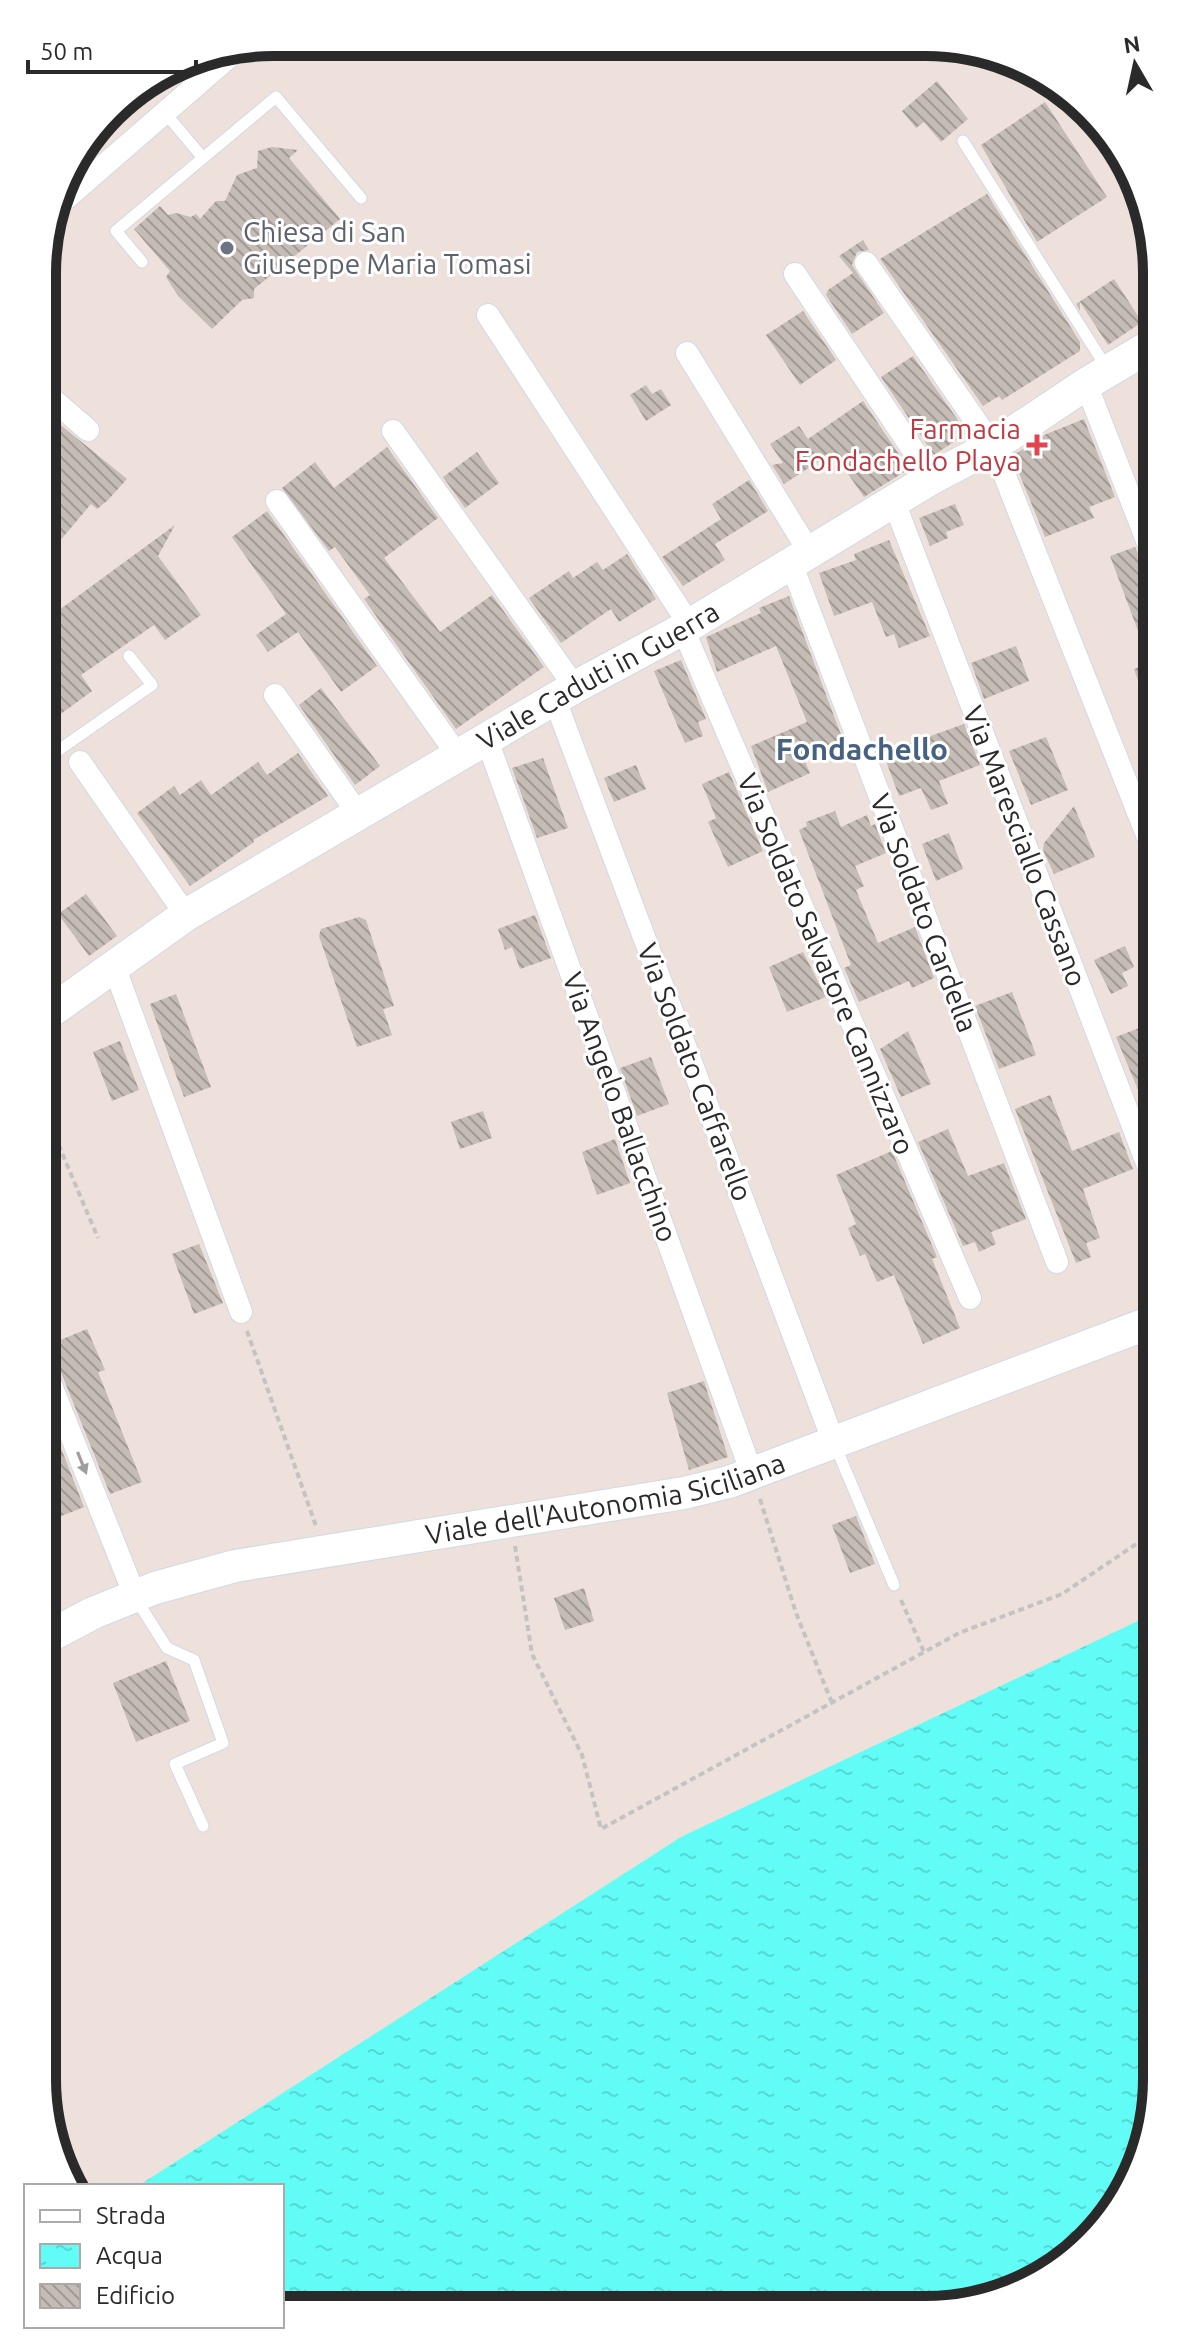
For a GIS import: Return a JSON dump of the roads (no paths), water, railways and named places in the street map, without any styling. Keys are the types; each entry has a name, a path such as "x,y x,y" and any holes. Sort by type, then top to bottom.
{"street":[{"path":"72,194 223,62"},
{"path":"866,263 993,446 1143,825"},
{"path":"795,274 932,478"},
{"name":"Via Soldato Salvatore Cannizzaro","path":"488,315 686,626 970,1298"},
{"name":"Viale Caduti in Guerra","path":"56,1008 186,915 686,626 932,478 993,446 1143,350"},
{"name":"Via Soldato Cardella","path":"687,353 800,558 1057,1262"},
{"path":"1097,377 1143,522"},
{"path":"56,402 88,430"},
{"name":"Via Soldato Caffarello","path":"393,431 565,694 834,1443"},
{"path":"277,501 459,757"},
{"name":"Via Maresciallo Cassano","path":"894,502 1143,1152"},
{"path":"275,695 359,815"},
{"name":"Via Angelo Ballacchino","path":"487,740 752,1474"},
{"path":"74,753 186,915"},
{"path":"114,966 241,1312"},
{"name":"Viale dell'Autonomia Siciliana","path":"56,1633 135,1596 235,1566 684,1493 752,1474 1143,1325"},
{"path":"56,1398 135,1596"}],"lane":[{"path":"142,262 116,231 276,97 361,198"},
{"path":"166,114 203,158"},
{"path":"963,141 1097,377"},
{"path":"56,758 74,753 152,685 129,656"},
{"path":"834,1443 894,1585"},
{"path":"135,1596 167,1648 194,1660 223,1743 175,1764 203,1826"}],"water":[{"path":"1143,1619 1143,2093 1139,2121 1126,2162 1098,2211 1079,2232 1034,2267 995,2284 954,2294 284,2296 284,2184 141,2184 681,1837"}],"place":[{"name":"Chiesa di San Giuseppe Maria Tomasi","path":"227,248"},
{"name":"Farmacia Fondachello Playa","path":"1037,445"}],"district":[{"name":"Fondachello","path":"862,750"}]}
